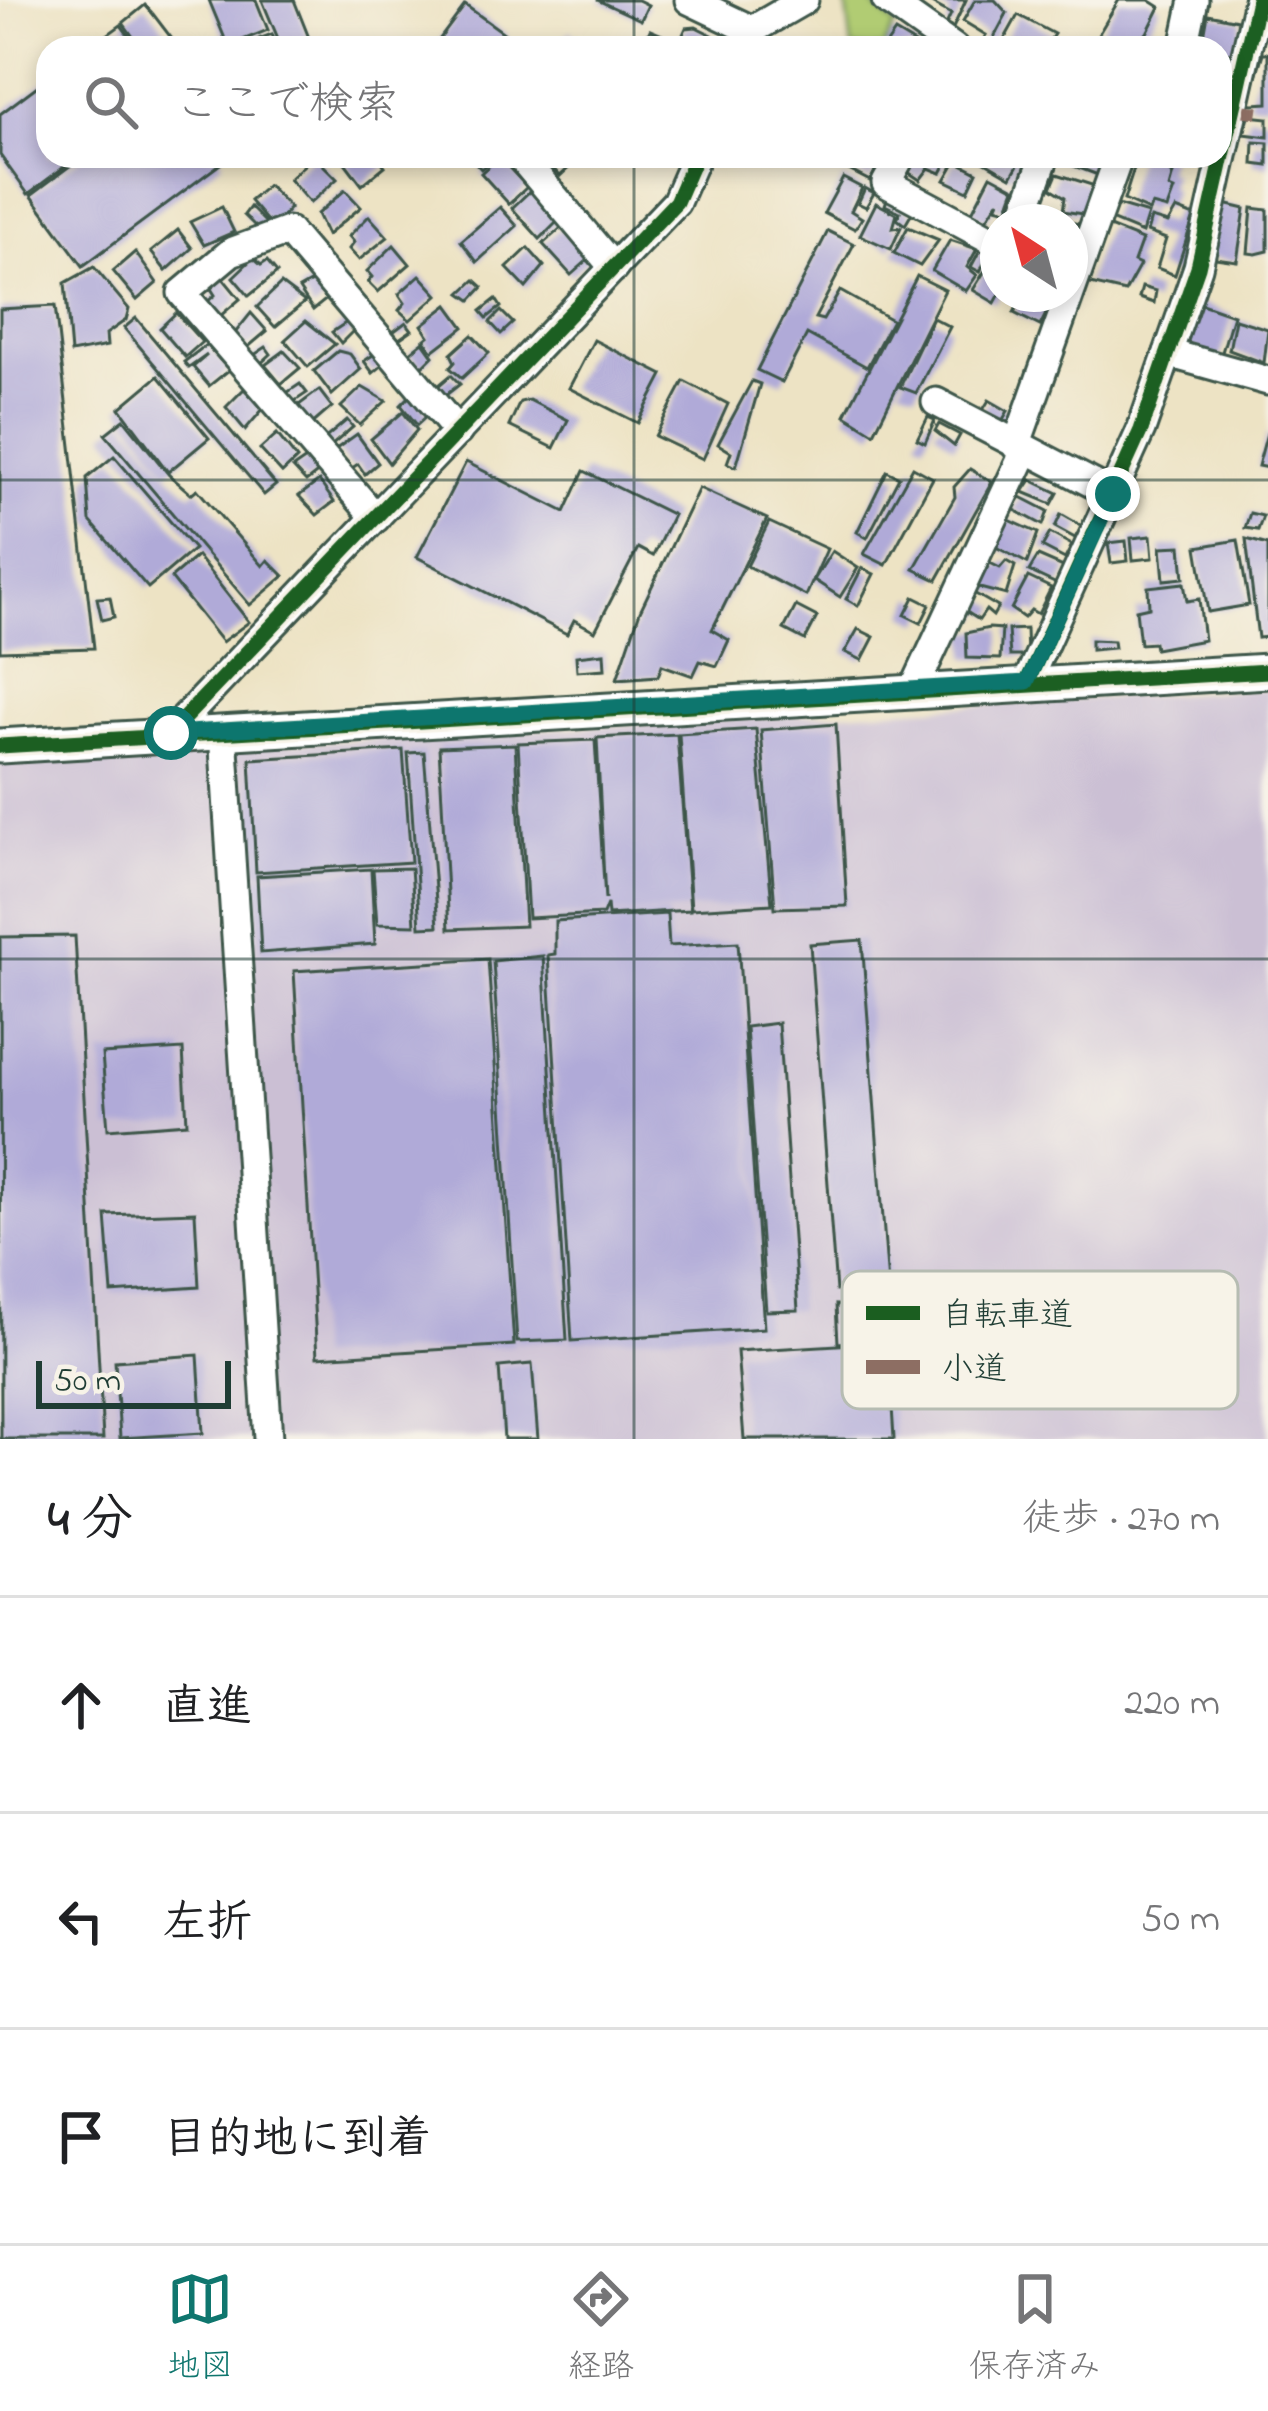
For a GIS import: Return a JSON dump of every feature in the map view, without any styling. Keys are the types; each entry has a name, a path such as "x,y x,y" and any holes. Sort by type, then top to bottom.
{"street":[{"path":"689,0 743,36"},
{"path":"752,36 804,0"},
{"path":"886,0 937,36"},
{"path":"1186,36 1194,0"},
{"path":"1232,102 1258,0"},
{"path":"530,168 614,268"},
{"path":"171,733 676,202 691,168"},
{"path":"894,168 886,183 980,233"},
{"path":"1028,204 1041,168"},
{"path":"1088,240 1115,168"},
{"path":"1027,682 1113,494 1168,353 1198,267 1217,168"},
{"path":"376,518 182,292 231,252 289,230 458,431"},
{"path":"914,689 1020,449 1063,312"},
{"path":"1168,353 1268,381"},
{"path":"936,402 1113,494"},
{"path":"0,746 1268,671"},
{"path":"224,732 268,1439"}],"shaded area":[{"path":"1268,689 1268,1439 0,1439 0,760"}],"green space":[{"path":"846,0 868,1 895,25 889,36 850,36"}],"building":[{"path":"209,0 256,0 268,30 253,36 224,36"},
{"path":"262,0 294,0 308,36 277,36"},
{"path":"597,0 638,0 648,5 641,20"},
{"path":"926,0 966,0 953,28 946,25 951,14"},
{"path":"975,0 995,0 1007,13 995,36 985,36 963,21"},
{"path":"1119,0 1149,0 1160,7 1143,36 1097,36"},
{"path":"145,5 170,36 132,36 123,23"},
{"path":"465,5 508,36 442,36"},
{"path":"1208,14 1242,21 1235,54 1232,36 1204,36"},
{"path":"1018,15 1054,34 1053,36 1006,36"},
{"path":"121,25 129,36 106,36"},
{"path":"696,27 712,35 682,36 686,28"},
{"path":"1263,53 1268,53 1268,103 1248,103"},
{"path":"36,87 36,168 63,168 28,194 0,155 0,114"},
{"path":"1249,116 1268,118 1268,137 1244,134"},
{"path":"1254,142 1268,143 1268,166 1253,164"},
{"path":"67,168 215,168 83,266 31,195"},
{"path":"301,168 326,168 337,179 310,203 289,179"},
{"path":"349,168 383,168 362,185"},
{"path":"487,168 509,168 527,187 509,204 481,173"},
{"path":"848,168 877,168 870,181"},
{"path":"910,168 929,168 920,180 908,172"},
{"path":"952,168 977,172 968,191 945,180"},
{"path":"996,168 1016,168 1011,177"},
{"path":"1134,168 1168,168 1173,174 1169,188 1174,190 1167,209 1152,205 1149,211 1124,200"},
{"path":"1057,174 1095,186 1089,215 1088,204 1064,204 1065,197 1051,188"},
{"path":"991,175 1015,188 1009,204 997,204 999,200 980,204 980,217 972,212"},
{"path":"843,178 862,188 851,211 862,218 855,229 824,213"},
{"path":"268,185 290,208 278,221 267,221 250,201"},
{"path":"865,188 874,193 866,207 858,203"},
{"path":"345,190 361,207 327,235 317,214"},
{"path":"530,191 557,222 540,239 512,208"},
{"path":"887,199 912,213 905,225 897,219 900,212 885,205"},
{"path":"1216,202 1245,209 1237,261 1208,257"},
{"path":"876,203 897,214 893,228 901,227 891,249 860,235"},
{"path":"1114,204 1148,214 1142,233 1108,219"},
{"path":"222,207 234,232 204,245 190,222"},
{"path":"250,207 266,223 259,230 244,215"},
{"path":"500,207 517,226 477,262 461,241"},
{"path":"1252,208 1268,210 1268,251 1256,254 1248,253"},
{"path":"1176,209 1194,216 1175,275 1157,268 1166,239 1147,232 1151,218 1168,223"},
{"path":"369,216 388,237 359,260 349,249 354,242 349,236"},
{"path":"1107,226 1142,240 1134,262 1140,265 1125,292 1088,283"},
{"path":"908,227 939,240 920,266 894,253"},
{"path":"561,228 589,259 571,275 543,244"},
{"path":"178,230 192,248 166,271 151,252"},
{"path":"828,231 854,244 815,318 823,320 840,291 892,320 867,367 807,334 782,382 757,370"},
{"path":"950,240 977,249 967,267 977,275 966,291 932,271"},
{"path":"394,245 410,264 378,292 368,282 372,277 367,271"},
{"path":"528,248 544,266 526,288 507,268"},
{"path":"980,250 980,272 971,267"},
{"path":"135,252 157,283 137,300 113,271"},
{"path":"253,258 261,265 267,261 277,273 249,296 233,277"},
{"path":"94,267 129,309 126,320 106,334 107,346 71,353 65,283"},
{"path":"420,275 438,295 410,320 399,310 405,303 399,294"},
{"path":"917,276 945,290 874,433 845,415"},
{"path":"222,277 240,299 219,317 206,303 215,295 210,287"},
{"path":"315,280 328,298 313,310 299,289"},
{"path":"475,280 483,287 471,300 461,293"},
{"path":"281,284 305,302 275,327 257,307"},
{"path":"1142,287 1156,291 1154,303 1139,298"},
{"path":"496,299 501,307 487,318 481,311"},
{"path":"1193,301 1233,315 1220,359 1187,346 1182,333"},
{"path":"448,305 464,327 433,351 424,340 429,336 422,325"},
{"path":"55,306 94,648 0,651 0,309"},
{"path":"501,311 513,323 501,334 490,322"},
{"path":"1014,312 1047,312 1040,326"},
{"path":"176,313 202,342 185,357 160,328"},
{"path":"251,313 267,331 247,348 235,333"},
{"path":"136,318 276,485 264,495 124,328"},
{"path":"933,318 950,327 916,393 900,387"},
{"path":"1235,319 1268,329 1264,363 1229,350"},
{"path":"306,321 335,344 308,367 285,340"},
{"path":"347,322 354,330 341,343 332,332"},
{"path":"406,322 412,330 399,339 393,332"},
{"path":"472,335 489,353 462,378 450,368 455,362 451,354"},
{"path":"594,340 663,375 638,423 569,388"},
{"path":"211,341 212,351 229,370 209,386 193,367 207,355 189,368 184,362"},
{"path":"423,342 433,356 422,367 409,353"},
{"path":"266,347 271,354 258,366 251,357"},
{"path":"284,351 300,368 281,384 265,365"},
{"path":"338,351 350,354 361,369 332,395 314,371"},
{"path":"376,353 384,364 373,373 364,361"},
{"path":"451,375 460,384 446,395 438,386"},
{"path":"158,376 209,438 168,472 120,408"},
{"path":"684,381 728,404 703,459 655,436"},
{"path":"752,381 760,384 736,467 727,463 731,452 718,444"},
{"path":"300,384 307,393 292,403 285,394"},
{"path":"362,387 386,401 360,425 341,407"},
{"path":"244,389 263,409 245,430 226,407"},
{"path":"319,390 332,407 310,426 295,408"},
{"path":"412,394 429,414 417,425 401,405"},
{"path":"529,400 568,420 554,448 509,426 520,402"},
{"path":"989,400 1008,411 1002,421 983,410"},
{"path":"403,412 417,430 389,463 371,439"},
{"path":"928,417 935,420 925,443 917,439"},
{"path":"124,419 169,475 191,494 197,489 263,566 268,560 284,576 250,605 105,434"},
{"path":"347,420 353,427 330,447 323,440"},
{"path":"939,424 960,435 954,446 935,431"},
{"path":"1268,433 1268,468 1258,466"},
{"path":"277,434 297,459 282,473 260,449"},
{"path":"357,434 378,463 365,474 358,464 352,468 336,449"},
{"path":"114,456 194,549 148,588 90,521 87,478"},
{"path":"309,457 320,471 306,482 293,468"},
{"path":"466,462 565,512 584,471 673,515 653,556 638,548 595,631 574,620 567,634 417,557"},
{"path":"913,467 933,478 886,565 864,554"},
{"path":"970,469 992,482 937,580 914,569 955,497 954,487"},
{"path":"887,471 899,477 867,538 857,532"},
{"path":"1031,480 1058,493 1052,504 1023,492"},
{"path":"319,481 334,502 317,515 299,496"},
{"path":"699,488 767,519 712,630 729,640 717,666 700,661 693,676 662,665 658,676 617,679 640,611"},
{"path":"1021,497 1048,511 1043,525 1013,509"},
{"path":"1250,513 1263,516 1258,530 1245,528"},
{"path":"1061,514 1082,526 1075,538 1055,527"},
{"path":"1007,519 1038,533 1027,563 994,546"},
{"path":"769,522 827,549 806,596 747,566"},
{"path":"1050,533 1072,545 1065,559 1042,547"},
{"path":"1151,536 1153,558 1133,560 1131,538"},
{"path":"1246,539 1268,545 1268,637 1258,638"},
{"path":"1238,540 1249,605 1208,612 1197,547"},
{"path":"1126,541 1128,561 1111,563 1108,543"},
{"path":"1181,546 1184,578 1164,580 1161,547"},
{"path":"832,551 858,568 840,597 814,580"},
{"path":"197,556 249,622 222,642 171,578"},
{"path":"1038,556 1068,569 1061,586 1029,571"},
{"path":"1006,561 1015,566 1006,595 976,587 990,563 1000,568"},
{"path":"862,568 874,574 858,606 846,599"},
{"path":"1028,577 1051,588 1038,614 1031,610 1024,618 1011,609"},
{"path":"1184,583 1187,601 1199,599 1204,640 1155,649 1154,643 1140,644 1136,610 1149,607 1148,587"},
{"path":"972,592 998,607 993,616 986,610 979,620 962,609"},
{"path":"110,597 114,617 102,620 97,598"},
{"path":"914,597 930,605 921,623 905,615"},
{"path":"796,606 817,617 805,640 784,629"},
{"path":"858,629 874,637 862,660 845,652"},
{"path":"1002,629 1000,659 967,658 966,633"},
{"path":"1026,629 1027,656 1010,656 1008,630"},
{"path":"1091,640 1113,641 1114,648 1091,650"},
{"path":"604,653 605,669 577,671 576,656"},
{"path":"836,724 847,906 775,908 761,730"},
{"path":"756,729 772,904 691,909 679,734"},
{"path":"677,734 690,910 608,915 607,904 603,914 528,918 518,743 595,740 605,900 597,738"},
{"path":"515,744 525,926 449,929 439,747"},
{"path":"403,750 411,862 256,872 250,759"},
{"path":"424,752 438,926 420,927 408,753"},
{"path":"411,868 415,925 377,924 373,869"},
{"path":"371,869 375,944 261,953 257,876"},
{"path":"667,914 669,946 738,942 764,1328 572,1341 548,955 555,954 555,921"},
{"path":"75,936 103,1439 1,1439 0,937"},
{"path":"862,940 887,1271 842,1271 842,1291 836,1291 810,944"},
{"path":"543,956 567,1340 517,1342 493,961"},
{"path":"488,959 514,1345 317,1357 294,971"},
{"path":"778,1023 798,1310 766,1311 746,1027"},
{"path":"183,1049 187,1123 108,1129 102,1054"},
{"path":"195,1212 199,1287 112,1293 106,1215"},
{"path":"836,1305 842,1306 842,1343 838,1343"},
{"path":"842,1345 842,1409 892,1409 894,1439 744,1439 737,1351"},
{"path":"198,1355 203,1433 120,1438 115,1361"},
{"path":"532,1364 538,1439 504,1439 499,1367"}],"marked path":[{"path":"1234,109 1268,114"}],"cycle path":[{"path":"1232,116 1258,0"},
{"path":"171,732 676,202 691,168"},
{"path":"1027,682 1141,430 1198,267 1220,168"},
{"path":"0,746 1268,671"}],"route":[{"path":"171,733 1027,682 1113,494"}]}
